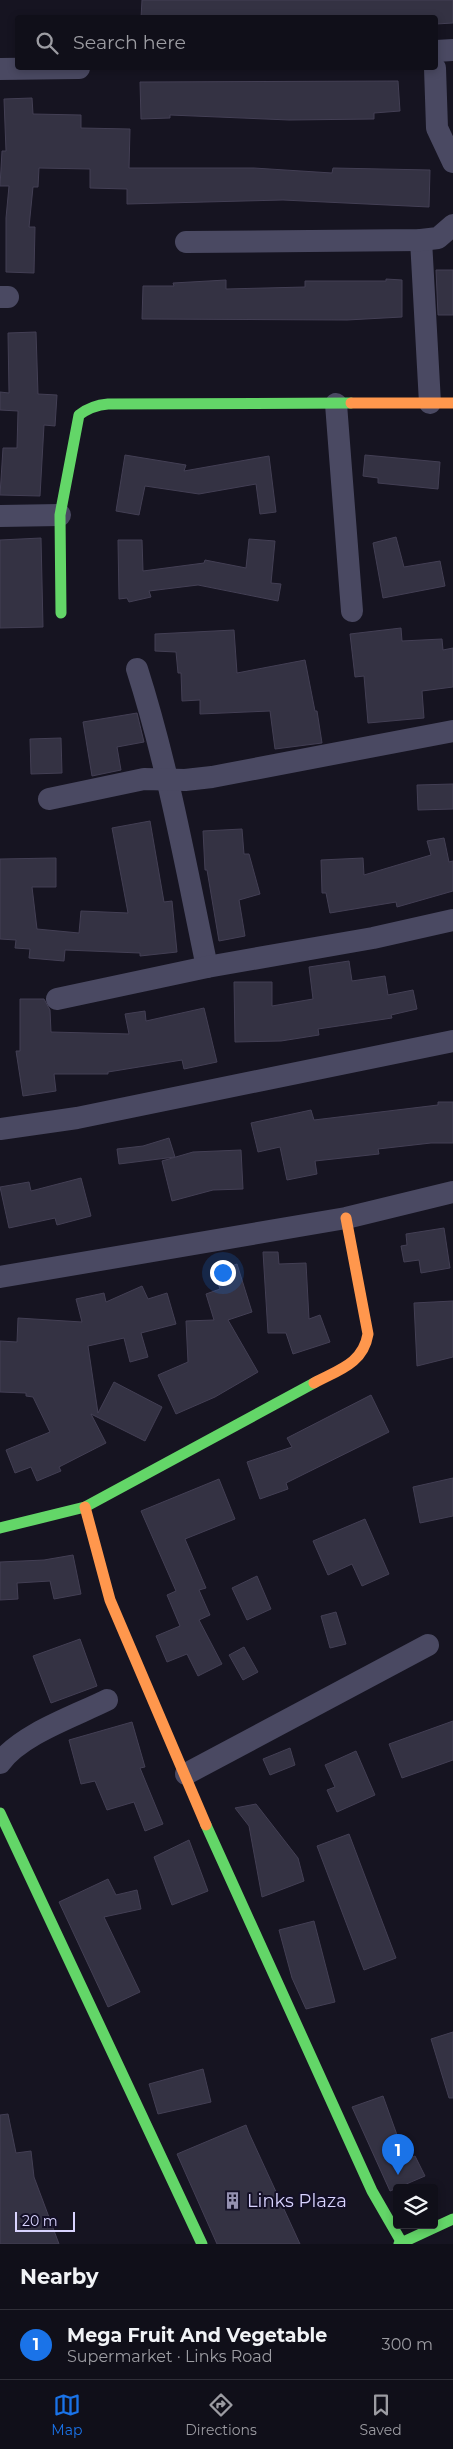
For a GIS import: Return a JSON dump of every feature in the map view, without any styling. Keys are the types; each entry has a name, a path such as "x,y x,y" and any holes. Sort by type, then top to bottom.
{"street":[{"path":"438,51 453,50"},
{"path":"0,69 15,69"},
{"path":"435,70 437,128 453,162"},
{"path":"186,242 421,240 438,238 453,225"},
{"path":"421,240 430,402"},
{"path":"61,613 60,516 79,415 87,408 99,404 453,403"},
{"path":"336,404 352,611"},
{"path":"0,516 60,516"},
{"path":"137,669 168,780 207,967"},
{"path":"49,799 144,779 168,780 212,777 453,731"},
{"path":"57,999 207,967 373,938 453,920"},
{"path":"0,1129 86,1116 453,1041"},
{"path":"0,1277 346,1218 453,1192"},
{"path":"0,1528 85,1506 358,1359 366,1347 368,1334 346,1218"},
{"path":"85,1506 118,1623 252,1927 372,2191 400,2243 453,2219"},
{"path":"186,1774 428,1645"},
{"path":"0,1763 15,1748 33,1736 107,1700"},
{"path":"0,1813 202,2244"}],"building":[{"path":"142,0 453,0 453,23 438,24 438,15 141,15"},
{"path":"398,81 400,111 374,113 374,119 289,120 170,115 170,118 141,119 140,82"},
{"path":"32,98 33,114 81,115 81,128 130,129 129,168 254,168 332,173 333,168 430,170 429,207 283,200 127,204 127,189 90,188 90,169 39,168 38,187 33,187 29,227 35,227 34,273 6,272 6,218 9,186 0,186 2,151 6,151 4,99"},
{"path":"436,270 453,270 453,315 438,315"},
{"path":"386,279 402,280 402,317 347,320 142,319 143,286 174,286 173,283 226,280 226,289 305,287 305,281 386,281"},
{"path":"36,332 38,394 57,395 55,426 44,425 40,496 0,495 3,448 17,448 18,411 0,410 0,392 9,393 8,333"},
{"path":"125,455 186,465 184,471 269,456 276,512 260,514 256,484 199,494 145,486 139,515 116,511"},
{"path":"365,455 440,462 438,489 378,483 378,478 363,476"},
{"path":"396,537 404,567 440,561 445,586 383,598 373,543"},
{"path":"41,538 43,627 0,628 0,540"},
{"path":"249,539 275,541 271,583 281,584 278,601 198,585 149,591 151,597 129,602 127,598 119,599 118,540 142,540 143,571 204,563 205,560 246,568"},
{"path":"401,628 402,641 442,639 443,650 453,648 453,687 422,691 424,718 368,723 364,676 355,677 350,634"},
{"path":"234,630 237,673 305,660 315,711 317,711 322,743 275,749 270,711 200,714 200,700 182,701 181,673 178,673 176,652 155,651 155,634"},
{"path":"137,713 144,742 117,747 121,770 92,776 83,722"},
{"path":"61,738 62,773 31,774 30,739"},
{"path":"453,784 453,809 418,810 417,785"},
{"path":"150,821 164,902 172,901 177,952 140,956 140,953 65,950 64,961 29,958 30,949 15,948 16,940 0,939 0,859 56,858 56,887 32,887 37,929 79,933 81,911 128,913 112,828"},
{"path":"242,829 244,854 249,854 260,894 239,900 245,936 219,941 207,870 205,870 203,831"},
{"path":"444,838 449,862 453,861 453,891 397,907 396,902 330,913 326,893 322,893 321,860 363,858 364,875 431,855 427,841"},
{"path":"349,961 352,981 385,976 388,995 413,990 417,1009 391,1015 392,1018 318,1029 319,1035 281,1041 235,1042 234,982 272,982 272,1006 313,999 309,967"},
{"path":"20,999 44,999 50,1010 51,1032 129,1034 125,1014 145,1011 146,1021 204,1008 217,1062 184,1069 182,1060 108,1072 108,1074 54,1074 56,1091 23,1096 16,1051 20,1051"},
{"path":"438,1102 453,1102 453,1143 431,1143 378,1149 379,1154 315,1161 317,1174 287,1180 280,1147 258,1152 251,1123 311,1110 314,1120 438,1105"},
{"path":"169,1138 175,1157 119,1164 117,1149 143,1146"},
{"path":"241,1150 243,1189 213,1190 172,1201 162,1161 193,1152"},
{"path":"81,1178 91,1216 57,1225 55,1218 9,1228 0,1187 29,1182 31,1191"},
{"path":"444,1228 450,1268 421,1273 419,1260 404,1262 401,1246 407,1245 406,1234"},
{"path":"263,1252 278,1252 279,1264 306,1263 309,1319 320,1315 330,1342 293,1354 286,1333 268,1333"},
{"path":"237,1264 252,1312 228,1320 258,1372 215,1397 176,1414 158,1375 188,1362 186,1321 214,1320 206,1294 220,1289 214,1272"},
{"path":"142,1286 148,1299 167,1293 176,1324 141,1333 148,1357 130,1362 124,1338 88,1346 98,1413 114,1382 162,1407 145,1441 91,1414 106,1443 59,1467 61,1471 37,1481 31,1467 15,1473 6,1450 50,1432 33,1397 26,1396 26,1393 0,1392 0,1341 17,1342 18,1318 82,1322 76,1299 104,1293 106,1302"},
{"path":"453,1301 453,1357 417,1366 414,1303"},
{"path":"371,1395 389,1432 286,1483 288,1489 260,1499 247,1462 292,1447 287,1438"},
{"path":"453,1478 453,1516 420,1523 413,1487"},
{"path":"219,1479 235,1519 185,1539 206,1588 199,1590 210,1615 199,1620 222,1664 198,1676 187,1654 167,1662 156,1636 180,1626 167,1595 176,1591 141,1511"},
{"path":"365,1519 389,1574 362,1586 352,1564 328,1575 313,1541"},
{"path":"73,1555 81,1594 54,1599 50,1581 17,1583 18,1599 0,1600 0,1562 44,1560"},
{"path":"257,1576 271,1609 247,1620 232,1588"},
{"path":"336,1612 346,1644 330,1648 321,1616"},
{"path":"80,1639 97,1686 51,1703 33,1656"},
{"path":"244,1647 258,1672 243,1680 229,1655"},
{"path":"453,1721 453,1760 402,1778 389,1744"},
{"path":"132,1722 145,1767 140,1768 163,1824 145,1831 134,1802 107,1810 95,1781 81,1784 69,1740"},
{"path":"290,1748 295,1765 270,1775 263,1759"},
{"path":"356,1751 375,1795 337,1812 327,1790 335,1787 325,1765"},
{"path":"256,1804 298,1858 304,1881 262,1897 249,1826 235,1808"},
{"path":"349,1834 396,1958 364,1970 317,1846"},
{"path":"189,1840 208,1891 172,1905 154,1857"},
{"path":"108,1879 116,1895 137,1890 141,1909 104,1917 140,1992 108,2007 59,1902"},
{"path":"314,1921 335,2002 306,2009 292,1978 279,1930"},
{"path":"453,2032 453,2098 449,2098 431,2039"},
{"path":"203,2069 211,2102 158,2114 149,2084"},
{"path":"383,2096 406,2160 415,2156 425,2176 406,2184 393,2184 393,2190 390,2191 352,2107"},
{"path":"8,2114 16,2153 31,2151 34,2177 59,2244 0,2244 0,2115"},
{"name":"Links Plaza","path":"246,2125 300,2244 217,2244 177,2154"}],"traffic: fast":[{"path":"61,613 60,515 79,415 92,407 108,404 351,403"},
{"path":"0,1528 85,1507 314,1383"},
{"path":"0,1813 202,2244"},
{"path":"206,1825 372,2191 402,2243"},
{"path":"399,2244 453,2219"}],"traffic: slow":[{"path":"351,403 453,403"},
{"path":"314,1383 340,1370 355,1359 361,1352 368,1334 346,1218"},
{"path":"85,1507 110,1600 206,1825"}],"place":[{"name":"Mega Fruit And Vegetable","path":"398,2175"},
{"name":"Links Plaza","path":"233,2201"}]}
